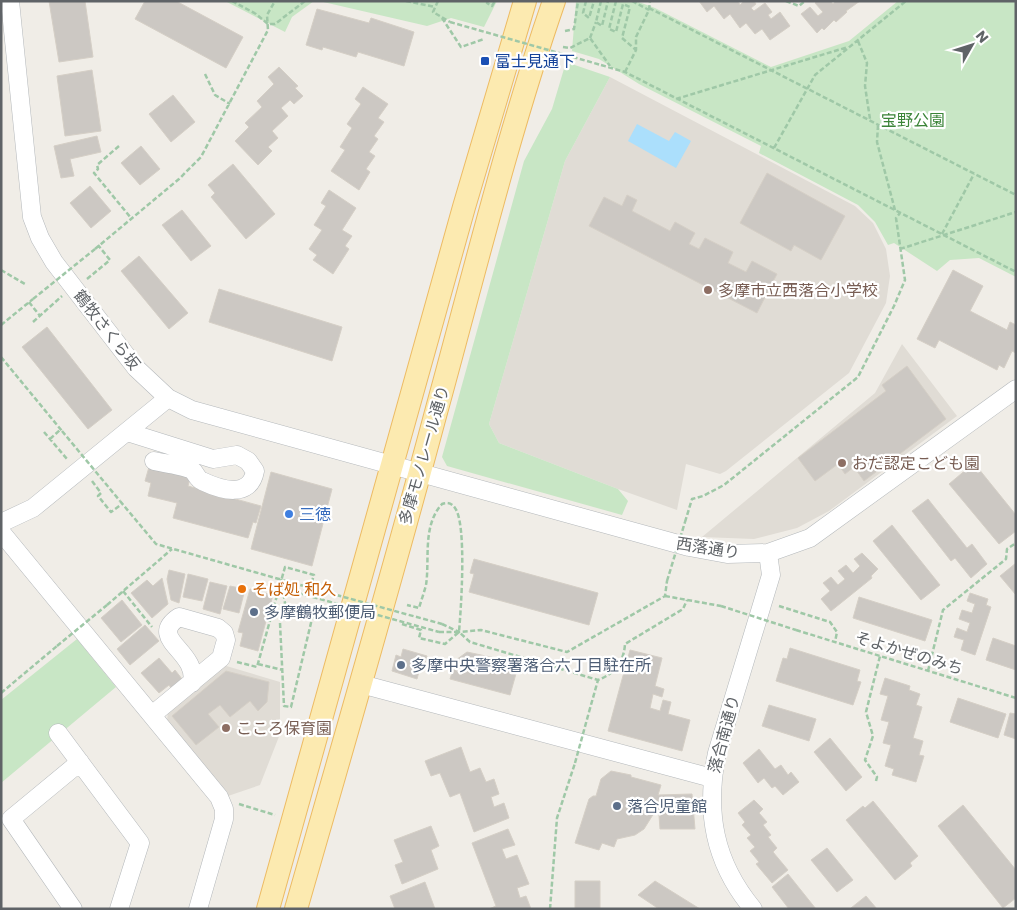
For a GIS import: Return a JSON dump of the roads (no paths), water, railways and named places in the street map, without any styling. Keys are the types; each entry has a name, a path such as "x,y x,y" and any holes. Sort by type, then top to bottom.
{"main road":[{"name":"多摩モノレール通り","path":"268,909 495,98 525,1"},
{"name":"多摩モノレール通り","path":"296,909 361,684 490,214 554,1"}],"street":[{"name":"鶴牧さくら坂","path":"10,1 32,217 40,238 54,262 136,368 168,398 201,413 419,473"},
{"name":"西落通り","path":"419,473 689,547 727,554 768,553 810,538 830,526 1016,389"},
{"path":"1,523 33,508 168,398"},
{"path":"128,432 213,459 237,455 248,461 255,471 253,481 245,488 235,491 200,481 191,470 154,461"},
{"path":"1,532 219,798 224,809 224,819 198,909"},
{"name":"落合南通り","path":"753,909 728,874 716,844 712,814 712,778 717,753 771,575 768,553"},
{"path":"152,715 215,663 226,640 224,634 218,628 179,617 167,628 167,635 191,664 197,668 215,663"},
{"path":"191,664 194,673 192,683"},
{"path":"361,684 712,778"},
{"path":"58,733 140,843 118,909"},
{"path":"73,909 12,819 80,762"}],"water":[{"path":"637,124 669,141 675,132 691,141 676,168 628,141"}],"place":[{"name":"富士見通下","path":"485,61"},
{"name":"多摩市立西落合小学校","path":"708,290"},
{"name":"おだ認定こども園","path":"842,463"},
{"name":"三徳","path":"289,514"},
{"name":"そば処 和久","path":"242,589"},
{"name":"多摩鶴牧郵便局","path":"254,612"},
{"name":"多摩中央警察署落合六丁目駐在所","path":"401,665"},
{"name":"こころ保育園","path":"226,728"},
{"name":"落合児童館","path":"617,806"}],"park label":[{"name":"宝野公園","path":"913,120"}]}
